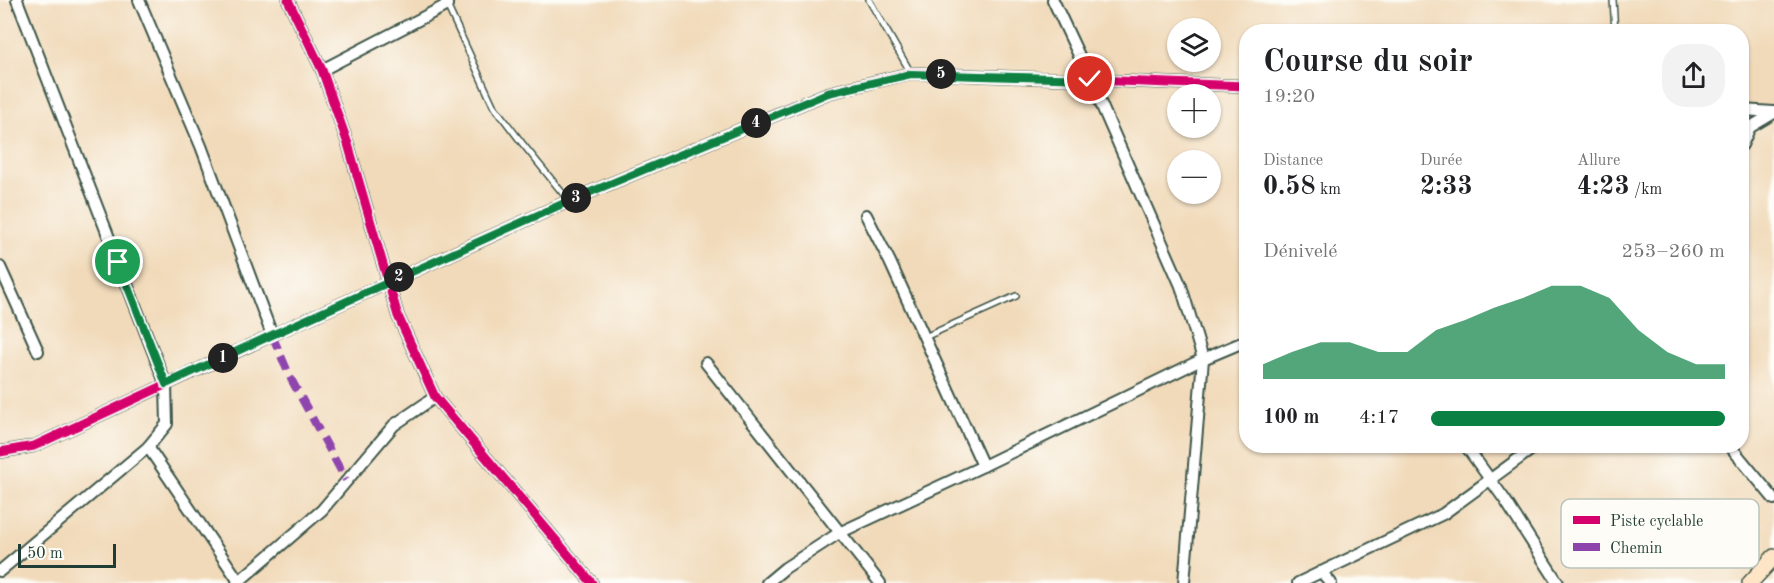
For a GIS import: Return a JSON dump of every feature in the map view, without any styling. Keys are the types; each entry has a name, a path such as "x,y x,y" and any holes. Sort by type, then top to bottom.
{"street":[{"path":"0,571 148,447 167,424 166,384 17,0"},
{"path":"139,0 201,146 272,335"},
{"path":"288,0 322,70 348,144 398,316 435,397 592,583"},
{"path":"1053,0 1181,286 1203,359 1184,583"},
{"path":"322,70 447,2"},
{"path":"0,452 34,446 272,335 569,201 828,93 911,74 1239,86"},
{"path":"1749,110 1774,112"},
{"path":"1749,128 1774,112"},
{"path":"866,215 925,337 983,466"},
{"path":"0,267 38,351"},
{"path":"767,583 785,568 839,532 1239,344"},
{"path":"706,363 880,583"},
{"path":"148,447 239,582 321,510 394,425 435,397"},
{"path":"1471,453 1558,583"},
{"path":"1298,583 1443,514 1527,453"},
{"path":"1737,453 1770,485 1774,499"},
{"path":"1750,583 1774,557"},
{"path":"1321,572 1330,583"}],"lane":[{"path":"869,0 911,74"},
{"path":"1613,0 1614,24"},
{"path":"447,2 493,105 569,201"},
{"path":"925,337 1016,296"}],"marked path":[{"path":"272,335 291,379 346,480"}],"cycle path":[{"path":"288,0 322,70 348,144 398,316 435,397 592,583"},
{"path":"0,452 34,446 272,335 569,201 828,93 911,73 1239,86"}],"route":[{"path":"118,262 166,384 569,201 828,93 911,74 1090,79"}]}
